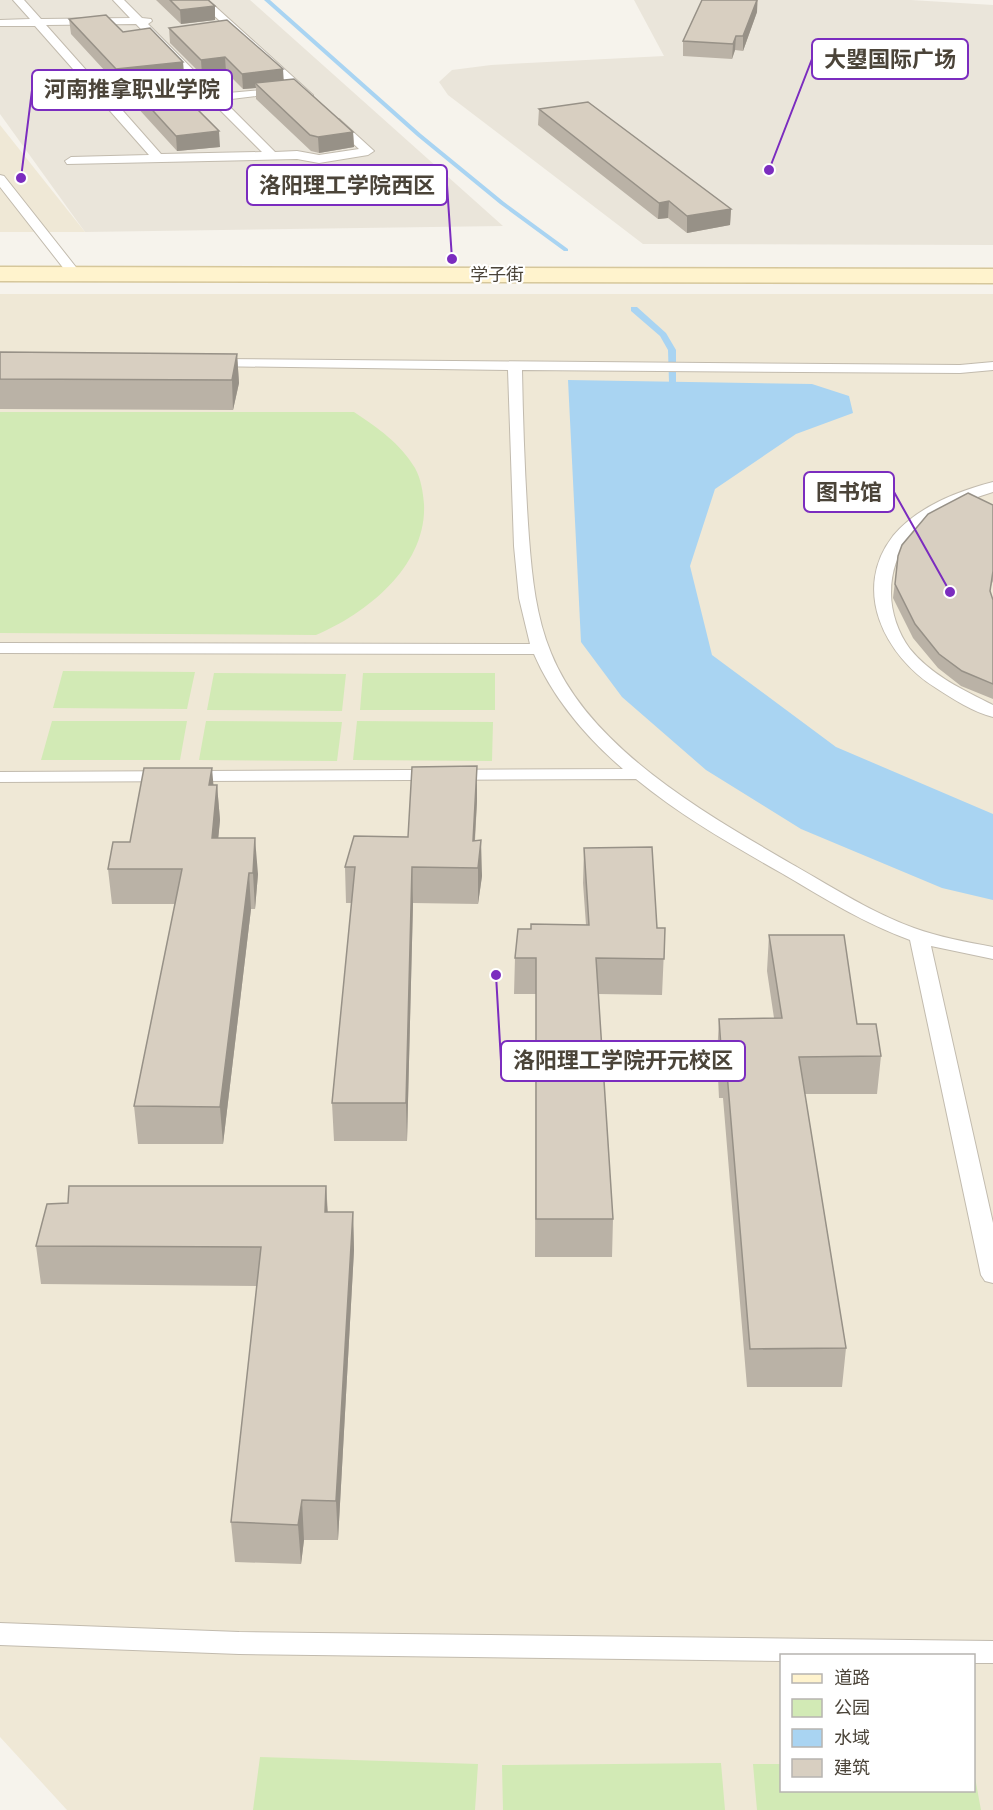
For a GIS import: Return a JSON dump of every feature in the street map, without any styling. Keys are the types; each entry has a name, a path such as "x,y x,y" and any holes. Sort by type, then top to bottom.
{"street":[{"name":"学子街","path":"0,273 74,276"},
{"name":"学子街","path":"0,278 74,276 993,278"}],"lane":[{"path":"18,0 158,158"},
{"path":"118,0 162,39 198,81 272,156"},
{"path":"71,161 297,155 319,159 368,151 299,88 228,30 202,0"},
{"path":"0,23 153,20"},
{"path":"100,92 198,81"},
{"path":"214,98 299,88"},
{"path":"0,179 74,276"},
{"path":"204,363 960,369 993,366"},
{"path":"515,365 518,499 527,601 540,649 556,681 590,728 666,796 727,834 850,904 897,928 950,945 993,953"},
{"path":"993,487 946,502 906,531 885,563 881,590 887,624 896,642 909,658 950,691 993,712"},
{"path":"0,648 540,649"},
{"path":"0,777 639,774"},
{"path":"919,935 993,1275"},
{"path":"0,1634 239,1643 993,1652"}],"shaded area":[{"path":"0,0 250,0 503,226 85,232 0,114"},
{"path":"634,0 911,0 993,5 993,245 643,244 448,95 439,82 452,70 491,65 664,56"},
{"path":"0,125 85,232 0,232"},
{"path":"0,294 993,294 993,1810 67,1810 0,1737"}],"green space":[{"path":"0,412 354,412 380,430 415,468 424,504 422,526 416,547 391,584 374,600 336,626 316,635 0,633"},
{"path":"63,671 195,672 187,709 53,708"},
{"path":"214,673 346,674 342,711 207,710"},
{"path":"363,673 495,673 495,710 360,710"},
{"path":"52,721 187,721 180,760 41,760"},
{"path":"206,721 342,722 337,761 199,760"},
{"path":"357,721 493,722 492,761 353,760"},
{"path":"260,1757 478,1764 475,1810 253,1810"},
{"path":"721,1763 725,1810 503,1810 502,1765"},
{"path":"753,1764 780,1764 780,1792 975,1792 975,1777 981,1810 757,1810"}],"water":[{"path":"568,380 812,384 849,396 853,413 796,434 715,489 690,566 712,655 836,747 993,814 993,900 942,888 801,829 706,770 622,697 581,642"}],"building":[{"path":"170,0 208,0 215,6 180,10"},
{"path":"702,0 757,0 743,36 736,36 733,44 683,41"},
{"path":"106,15 123,32 150,28 183,62 116,69 69,19"},
{"path":"227,20 283,69 242,74 225,57 201,60 169,28"},
{"path":"163,75 219,131 176,136 124,79"},
{"path":"294,79 353,132 318,137 310,135 255,83"},
{"path":"588,102 731,209 687,216 669,201 659,203 539,109"},
{"path":"0,352 237,354 232,380 0,379"},
{"path":"968,493 993,505 993,571 990,591 993,600 993,684 962,671 939,654 915,624 895,584 898,556 902,545 928,514"},
{"path":"477,766 473,841 481,840 478,868 412,867 406,1103 332,1103 355,867 345,867 354,836 408,837 412,767"},
{"path":"144,768 212,768 209,785 217,785 212,838 255,838 253,873 249,873 220,1107 134,1106 182,869 108,869 113,842 130,842"},
{"path":"652,847 657,928 665,928 664,959 596,958 613,1219 536,1219 536,958 515,958 518,929 531,929 531,924 589,925 584,848"},
{"path":"769,935 844,935 857,1024 876,1024 881,1056 799,1057 846,1348 750,1349 726,1061 722,1061 719,1019 782,1018"},
{"path":"69,1186 326,1186 325,1212 353,1212 336,1501 302,1500 298,1525 231,1522 261,1247 36,1246 47,1204 68,1203"}],"waterway":[{"path":"267,0 419,135 502,203 566,250"},
{"path":"634,309 663,335 672,350 673,382"}],"place":[{"name":"大曌国际广场","path":"769,170"},
{"name":"河南推拿职业学院","path":"21,178"},
{"name":"洛阳理工学院西区","path":"452,259"},
{"name":"图书馆","path":"950,592"},
{"name":"洛阳理工学院开元校区","path":"496,975"}]}
